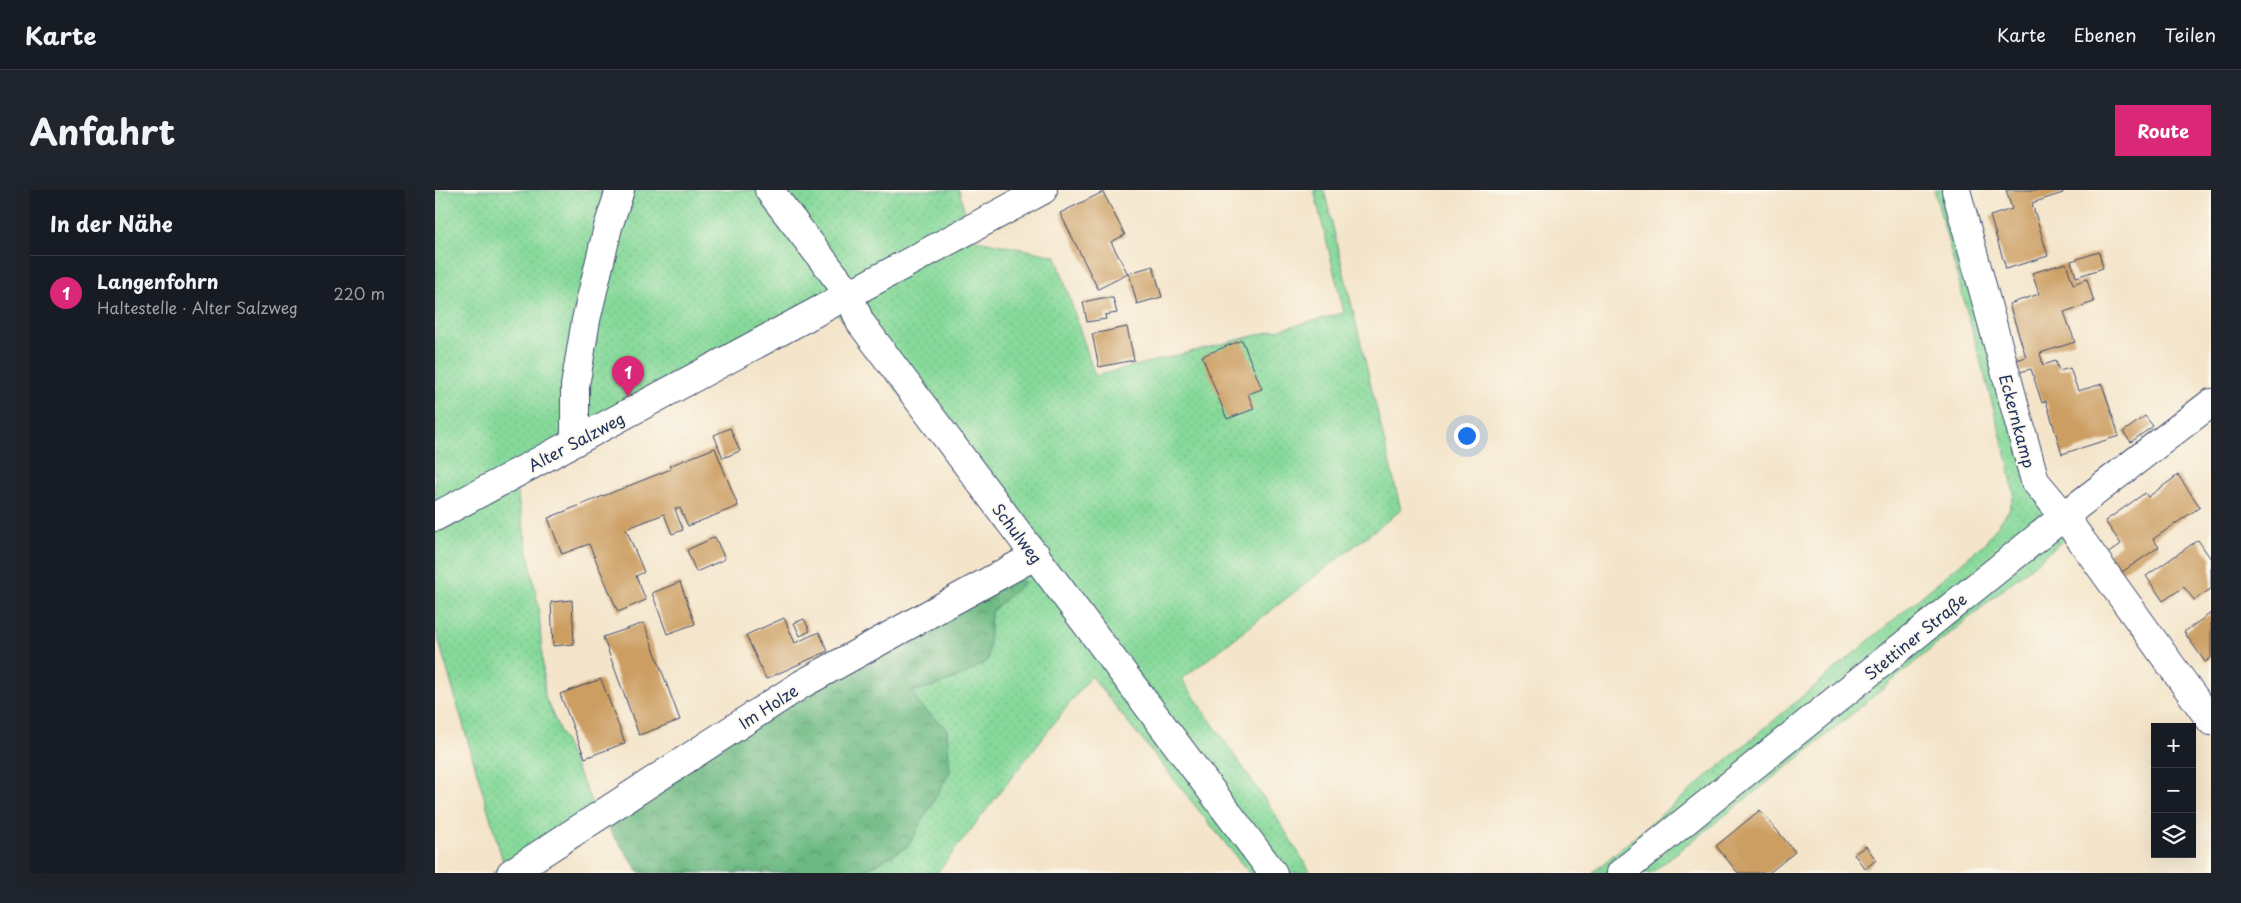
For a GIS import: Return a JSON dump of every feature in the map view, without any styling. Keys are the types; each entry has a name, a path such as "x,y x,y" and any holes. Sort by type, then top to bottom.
{"street":[{"path":"575,441 575,386 586,320 608,227 620,190"},
{"name":"Schulweg","path":"769,190 849,294 860,322 1273,873"},
{"name":"Alter Salzweg","path":"435,517 1043,190"},
{"name":"Eckernkamp","path":"1956,190 2035,481 2064,516 2211,721"},
{"name":"Stettiner Straße","path":"1621,873 2064,516 2211,403"},
{"name":"Im Holze","path":"511,873 802,684 1036,555"}],"green space":[{"path":"435,190 959,190 972,239 1056,256 1095,376 1344,313 1314,190 1324,190 1401,510 1182,679 1272,810 1311,873 1249,873 1091,676 937,873 861,873 908,846 947,729 919,705 913,691 952,680 988,660 991,612 1024,582 988,571 1021,553 834,309 516,488 539,610 545,697 594,808 607,827 535,873 492,873 504,865 435,628"},
{"path":"1934,190 1948,190 2066,538 1807,751 1651,873 1592,873 1985,543 2009,510 2014,495 2008,462"},
{"path":"988,571 1025,582 991,612 988,660 952,680 913,691 919,705 947,729 950,772 908,846 861,873 640,873 594,808"}],"building":[{"path":"2006,190 2062,190 2063,193 2032,203 2048,256 2006,269 1990,216 2012,209"},
{"path":"1103,192 1125,235 1111,242 1128,274 1098,289 1060,213"},
{"path":"2099,252 2103,268 2076,277 2071,261"},
{"path":"2066,263 2073,284 2087,279 2094,302 2064,312 2075,342 2040,353 2043,365 2056,361 2059,371 2070,368 2078,391 2102,384 2119,436 2062,454 2046,401 2042,403 2031,369 2020,372 2017,360 2026,357 2009,304 2039,294 2032,273"},
{"path":"1153,266 1162,297 1137,304 1129,273"},
{"path":"1113,298 1117,313 1105,315 1106,319 1087,322 1083,302"},
{"path":"1127,327 1134,360 1099,367 1092,334"},
{"path":"1242,340 1262,389 1248,394 1254,409 1227,419 1202,356"},
{"path":"2145,416 2153,426 2131,442 2123,432"},
{"path":"730,428 740,451 723,458 714,435"},
{"path":"715,448 738,506 688,526 680,508 675,509 683,530 672,534 664,514 626,529 644,572 636,576 646,600 618,612 589,544 562,554 548,518 671,469 669,466"},
{"path":"2178,475 2200,507 2153,539 2159,547 2119,574 2106,555 2121,544 2105,521 2145,493 2148,497"},
{"path":"715,537 725,559 696,572 687,550"},
{"path":"2198,540 2211,559 2211,589 2194,600 2184,587 2163,601 2146,576"},
{"path":"680,582 695,624 667,634 652,593"},
{"path":"572,600 574,644 553,646 551,602"},
{"path":"2211,613 2211,658 2205,662 2184,632"},
{"path":"784,618 795,643 819,632 828,651 766,679 746,635"},
{"path":"804,619 810,631 800,636 794,623"},
{"path":"644,623 680,720 639,735 603,637"},
{"path":"601,679 625,743 585,758 560,694"},
{"path":"1760,810 1795,852 1769,873 1738,873 1716,846"},
{"path":"1866,846 1876,860 1865,869 1854,854"}],"place":[{"name":"Langenfohrn","path":"628,397"}]}
